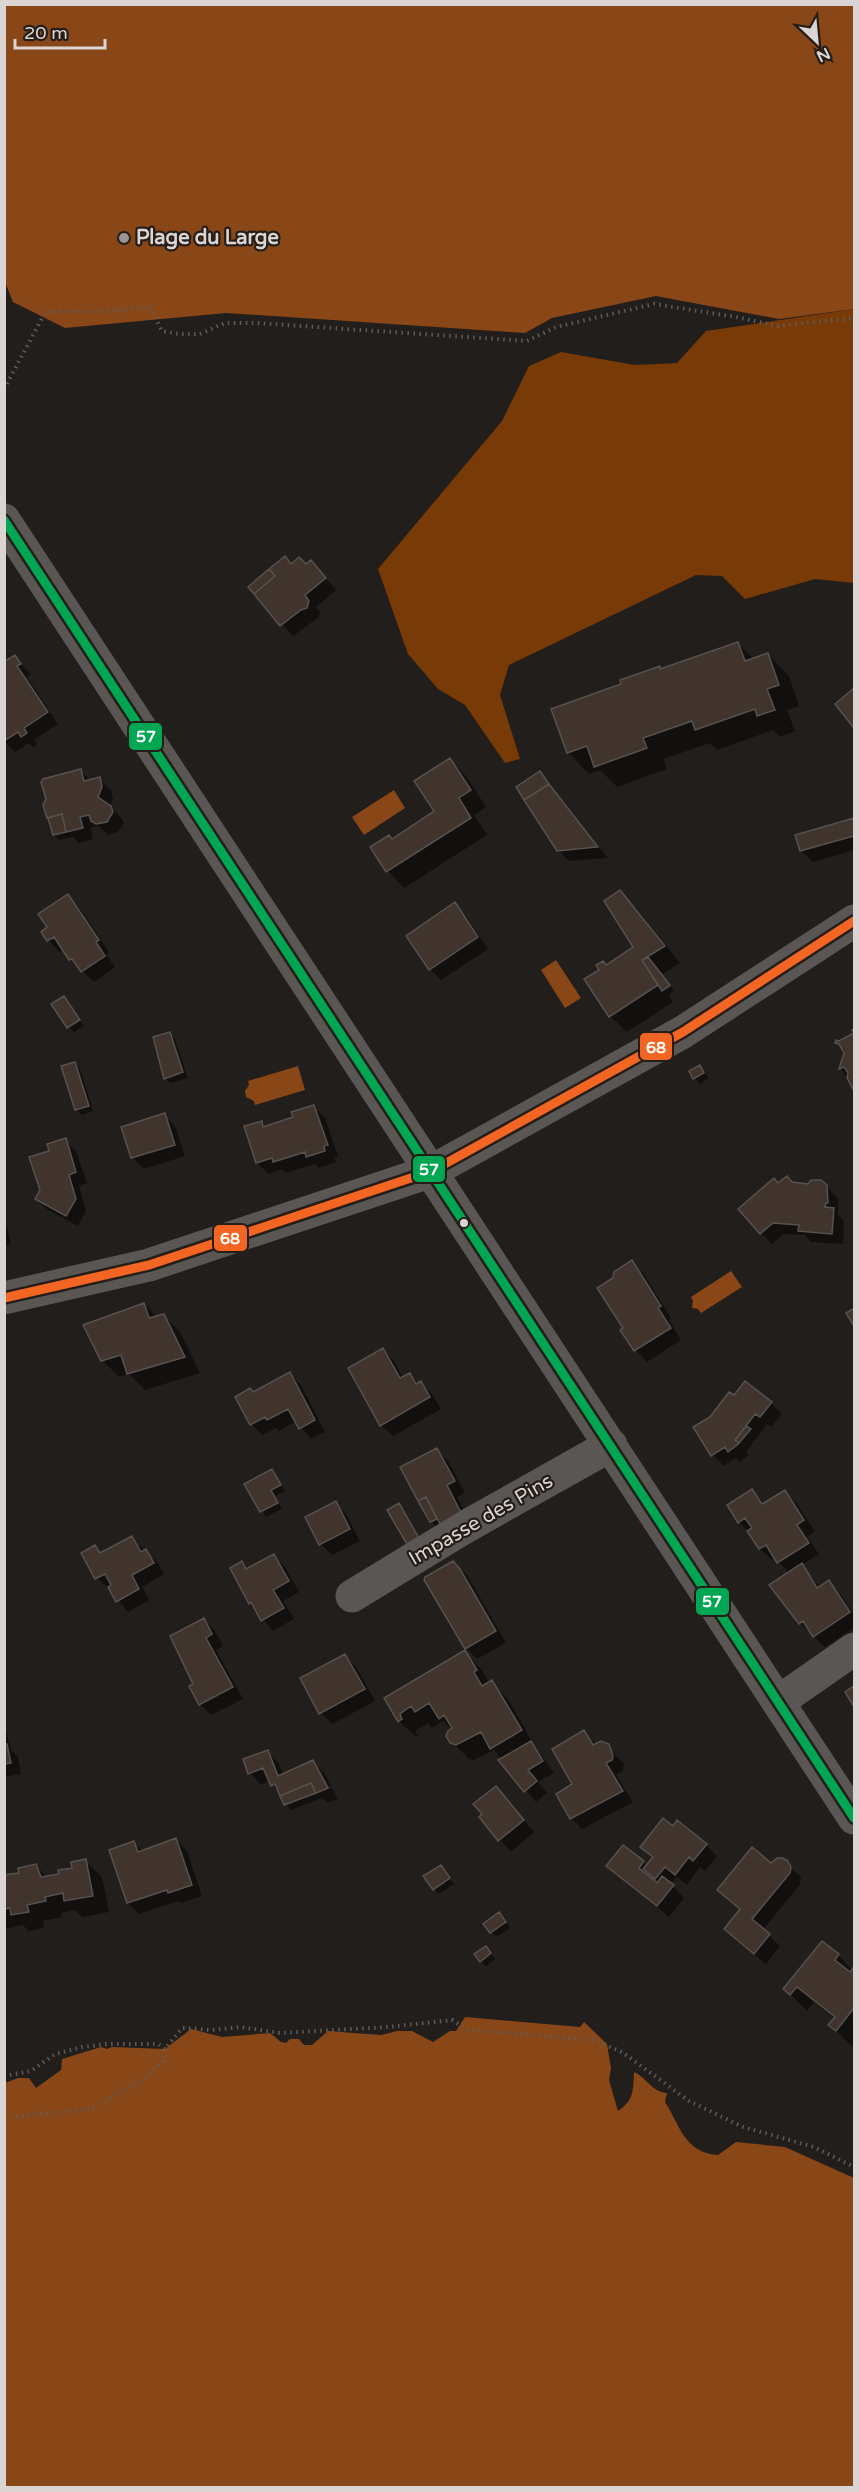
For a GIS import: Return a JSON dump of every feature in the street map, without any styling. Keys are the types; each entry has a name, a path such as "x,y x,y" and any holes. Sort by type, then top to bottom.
{"street":[{"path":"4,520 855,1818"},
{"path":"4,1298 149,1265 432,1171 683,1032 855,921"},
{"name":"Impasse des Pins","path":"352,1596 467,1526 611,1445"},
{"path":"778,1702 855,1649"}],"path":[{"path":"4,389 46,310 93,312 150,307 162,331 178,334 200,334 225,323 257,323 527,341 555,327 654,304 777,326 855,318"},
{"path":"4,2118 90,2109 144,2079 166,2059 165,2049 182,2028 212,2030 242,2027 280,2033 388,2027 452,2020 469,2030 594,2040 622,2052 689,2100 743,2127 814,2147 855,2167"},
{"path":"4,2076 31,2071 55,2054 82,2047 107,2044 158,2044 165,2049"}],"shaded area":[{"path":"5,4 854,5 854,309 779,319 656,296 552,318 525,333 226,313 65,328 13,302 5,282"},
{"path":"854,309 854,583 815,579 745,599 722,576 696,575 509,665 500,695 520,759 505,763 465,705 438,689 408,654 378,569 502,421 529,366 561,352 635,365 677,363 706,331"},
{"path":"394,790 405,808 364,835 352,817"},
{"path":"556,960 581,998 565,1008 541,970"},
{"path":"298,1066 305,1090 255,1105 254,1101 246,1097 248,1081"},
{"path":"731,1271 742,1287 701,1313 698,1309 692,1308 691,1297"},
{"path":"465,2017 580,2027 584,2022 607,2044 611,2068 609,2080 618,2111 630,2099 634,2072 657,2090 667,2093 665,2102 685,2137 698,2149 718,2155 736,2142 785,2147 854,2178 854,2487 5,2487 5,2083 18,2078 29,2078 36,2088 61,2070 62,2059 101,2047 107,2049 112,2047 165,2049 191,2029 222,2037 270,2033 281,2042 286,2043 290,2039 299,2039 304,2045 312,2045 328,2031 381,2035 397,2031 412,2031 433,2042 450,2031 456,2031"}],"building":[{"path":"285,556 291,564 299,557 306,564 311,560 326,578 305,595 309,601 307,608 280,626 254,594 275,576 269,569"},
{"path":"269,569 275,576 254,594 248,587"},
{"path":"738,642 745,661 768,653 779,685 767,689 775,710 757,716 755,709 695,730 692,721 643,738 647,748 594,767 587,746 567,753 551,709 621,684 620,680"},
{"path":"15,655 21,664 17,666 48,712 24,728 27,733 21,737 18,732 4,741 4,662"},
{"path":"854,688 854,728 835,704"},
{"path":"450,758 471,790 459,798 471,818 386,872 370,847 389,835 392,839 434,811 414,781"},
{"path":"81,769 84,781 100,777 102,787 98,797 111,806 113,812 107,822 96,824 91,821 89,815 80,817 83,828 66,832 62,814 47,818 43,805 46,799 41,782 43,779"},
{"path":"540,771 549,784 524,800 516,787"},
{"path":"549,784 598,847 557,851 524,800"},
{"path":"62,814 66,832 53,835 48,818"},
{"path":"854,818 854,836 800,851 795,835"},
{"path":"620,890 665,946 642,960 658,985 609,1017 584,979 599,970 596,965 603,961 606,965 633,947 604,901"},
{"path":"68,894 99,940 96,942 105,956 81,972 72,959 69,960 54,937 47,941 41,932 47,927 38,914"},
{"path":"455,902 478,937 429,970 406,936"},
{"path":"648,957 670,985 662,991 642,960"},
{"path":"64,996 80,1020 67,1028 51,1004"},
{"path":"170,1032 183,1072 164,1079 153,1037"},
{"path":"854,1033 854,1091 844,1067 839,1069 844,1053 839,1044 835,1043 836,1040 839,1041"},
{"path":"75,1062 89,1106 75,1110 61,1066"},
{"path":"700,1065 704,1073 693,1079 689,1071"},
{"path":"314,1105 328,1145 324,1146 325,1151 306,1157 305,1152 273,1162 272,1158 256,1163 244,1126 262,1121 263,1127 293,1117 291,1112"},
{"path":"165,1113 175,1145 131,1158 121,1127"},
{"path":"66,1138 76,1172 69,1175 76,1199 66,1216 35,1199 40,1190 29,1157 49,1151 47,1144"},
{"path":"787,1176 792,1182 808,1184 811,1180 821,1180 827,1185 828,1203 825,1207 834,1208 832,1234 798,1231 799,1225 773,1223 760,1234 738,1209 774,1178 778,1183"},
{"path":"632,1260 661,1306 658,1308 671,1328 634,1351 620,1330 623,1328 597,1288 613,1278 614,1272"},
{"path":"144,1303 149,1318 164,1314 185,1357 127,1374 121,1355 101,1361 83,1325"},
{"path":"854,1308 854,1326 846,1313"},
{"path":"383,1348 400,1378 410,1373 416,1384 421,1381 430,1397 380,1426 348,1368"},
{"path":"290,1372 315,1420 299,1429 288,1409 267,1420 265,1417 250,1425 235,1397 250,1388 253,1392"},
{"path":"745,1381 772,1402 760,1417 755,1414 735,1440 739,1443 737,1445 728,1452 725,1447 711,1456 693,1427 710,1417 729,1392 734,1395"},
{"path":"746,1426 751,1429 739,1443 735,1440"},
{"path":"437,1448 455,1481 447,1485 461,1513 440,1524 426,1497 418,1501 400,1467"},
{"path":"272,1469 281,1485 271,1490 278,1503 260,1512 244,1484"},
{"path":"752,1489 762,1504 785,1490 804,1520 797,1525 809,1543 777,1563 766,1545 759,1549 747,1531 752,1528 745,1518 738,1523 727,1505"},
{"path":"426,1497 437,1519 430,1522 418,1501"},
{"path":"336,1501 350,1529 319,1545 305,1517"},
{"path":"399,1503 420,1540 408,1546 387,1510"},
{"path":"132,1536 141,1552 146,1549 154,1563 132,1575 139,1589 116,1602 108,1587 111,1585 105,1574 95,1579 81,1553 95,1545 100,1553"},
{"path":"274,1554 289,1581 273,1590 284,1608 261,1621 230,1568 242,1561 246,1569"},
{"path":"453,1561 496,1631 465,1649 424,1580 425,1577"},
{"path":"802,1563 817,1588 829,1580 850,1612 813,1637 803,1621 799,1624 769,1585"},
{"path":"204,1618 212,1634 206,1638 233,1687 199,1705 189,1686 193,1684 170,1636"},
{"path":"465,1650 477,1670 474,1672 482,1686 492,1680 522,1730 490,1749 481,1732 456,1745 450,1743 446,1736 452,1728 444,1715 439,1719 429,1703 415,1712 411,1706 400,1714 402,1719 398,1722 384,1698"},
{"path":"345,1654 365,1689 319,1714 300,1678"},
{"path":"854,1686 854,1707 845,1692"},
{"path":"584,1730 593,1745 601,1741 609,1744 613,1756 612,1760 606,1763 623,1791 570,1819 556,1794 572,1784 552,1749"},
{"path":"531,1741 543,1761 528,1770 537,1781 524,1792 498,1760"},
{"path":"4,1744 7,1744 11,1763 4,1764"},
{"path":"268,1750 278,1776 313,1760 328,1788 316,1793 311,1783 280,1796 275,1784 271,1786 263,1768 248,1774 243,1759"},
{"path":"311,1783 316,1793 284,1805 280,1796"},
{"path":"496,1786 524,1820 498,1841 479,1817 482,1814 473,1804"},
{"path":"663,1818 673,1826 677,1820 707,1844 693,1861 689,1857 675,1875 665,1867 655,1879 643,1869 653,1857 640,1847"},
{"path":"176,1838 192,1885 168,1893 167,1890 127,1903 109,1850 134,1841 138,1852"},
{"path":"623,1845 644,1861 639,1868 657,1883 662,1876 674,1885 657,1906 606,1866"},
{"path":"752,1847 771,1863 777,1858 782,1858 787,1860 791,1867 790,1873 752,1919 770,1934 754,1954 724,1929 740,1909 717,1890"},
{"path":"86,1859 93,1896 64,1901 63,1893 45,1897 46,1901 27,1905 29,1912 11,1915 10,1908 4,1909 4,1875 19,1873 18,1868 36,1864 41,1877 59,1874 58,1870 72,1868 71,1862"},
{"path":"441,1865 450,1878 433,1890 423,1876"},
{"path":"499,1912 506,1922 490,1933 483,1924"},
{"path":"822,1941 839,1954 835,1960 850,1972 854,1967 854,2008 836,2031 828,2025 835,2017 797,1987 790,1995 783,1989"},
{"path":"486,1946 491,1953 480,1962 474,1954"}],"transit line":[{"name":"57","path":"4,520 854,1818"},
{"name":"68","path":"4,1298 149,1265 432,1171 683,1032 854,921"}],"place":[{"name":"Plage du Large","path":"124,238"}]}
